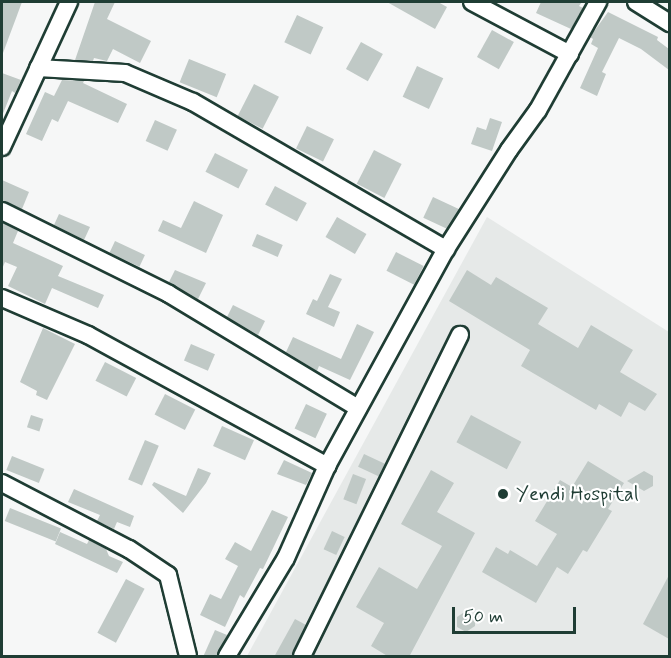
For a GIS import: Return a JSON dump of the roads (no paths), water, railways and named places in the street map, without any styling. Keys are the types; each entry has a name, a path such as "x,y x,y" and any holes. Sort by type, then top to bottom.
{"street":[{"path":"2,147 69,2"},
{"path":"472,2 570,54"},
{"path":"227,657 286,558 327,466 447,249 509,150 538,110 598,2"},
{"path":"636,2 669,23"},
{"path":"38,68 125,73 192,102 447,249"},
{"path":"2,211 169,294 358,408"},
{"path":"2,298 88,335 327,466"},
{"path":"302,657 460,335"},
{"path":"2,483 129,549 168,575 188,657"}],"place":[{"name":"Yendi Hospital","path":"503,494"}]}
